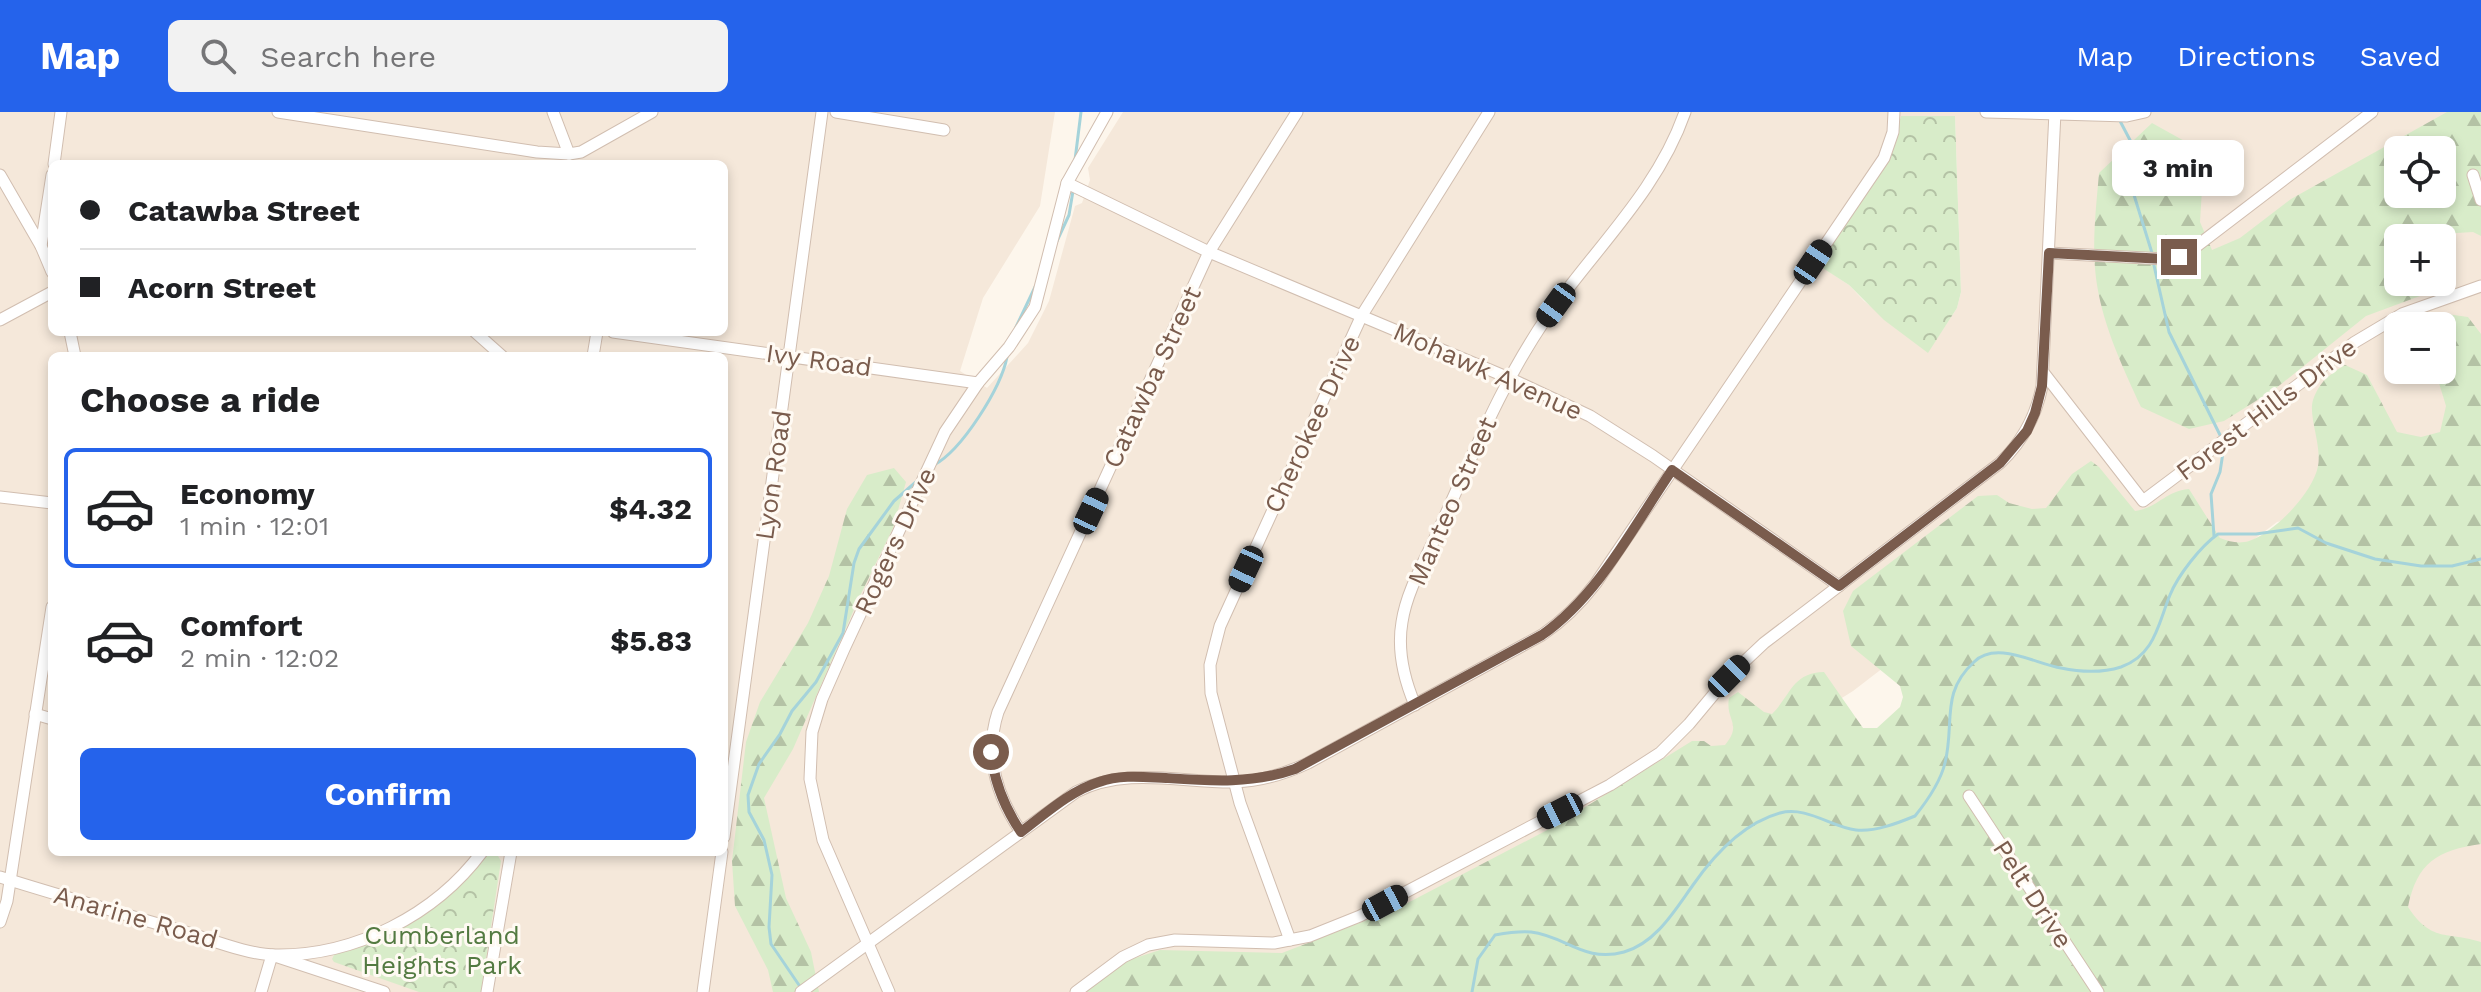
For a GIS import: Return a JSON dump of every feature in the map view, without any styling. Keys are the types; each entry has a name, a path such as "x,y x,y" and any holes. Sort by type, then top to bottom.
{"street":[{"path":"55,160 61,112"},
{"path":"278,112 537,152 569,154 594,147 652,112"},
{"path":"553,112 569,154"},
{"name":"Lyon Road","path":"728,807 822,112"},
{"path":"836,112 944,130"},
{"name":"Rogers Drive","path":"889,992 832,866 816,813 809,766 812,732 822,699 945,432 1035,307 1067,183 1107,112"},
{"name":"Catawba Street","path":"1021,832 1002,799 992,766 992,739 998,712 1209,252 1297,112"},
{"name":"Cherokee Drive","path":"1290,940 1234,782 1211,693 1210,665 1214,645 1362,315 1489,112"},
{"name":"Manteo Street","path":"1415,705 1403,671 1400,651 1404,610 1509,378 1566,291 1654,179 1668,155 1685,112"},
{"path":"801,992 1076,792 1101,781 1128,776 1234,782 1276,776 1295,769 1415,705 1559,624 1583,600 1884,158 1893,132 1894,112"},
{"path":"1986,112 2127,116 2145,112"},
{"path":"2049,253 2165,259 2185,255 2372,112"},
{"path":"1076,992 1123,957 1148,945 1175,940 1253,944 1290,940 1336,927 1610,785 1660,753 1683,732 1743,661 2010,453 2027,431 2035,413 2043,372 2055,113"},
{"path":"0,175 48,263"},
{"path":"2473,175 2481,200"},
{"name":"Mohawk Avenue","path":"1067,183 1209,252 1509,378 1590,416 1839,586"},
{"path":"41,246 48,201"},
{"name":"Forest Hills Drive","path":"2043,372 2143,501 2364,336 2402,314 2481,286"},
{"path":"0,320 48,294"},
{"path":"480,336 498,352"},
{"name":"Ivy Road","path":"642,336 978,383"},
{"path":"0,497 48,503"},
{"path":"0,922 48,632"},
{"path":"35,714 48,718"},
{"name":"Pelt Drive","path":"1969,796 2098,992"},
{"name":"Anarine Road","path":"272,955 330,951 375,935 399,923 445,891 478,856"},
{"path":"487,992 510,856"},
{"path":"703,992 721,856"},
{"name":"Anarine Road","path":"5,878 272,955 384,992"},
{"path":"261,992 272,955"}],"shaded area":[{"path":"0,112 1055,112 1040,206 983,298 960,371 987,388 1028,343 1049,301 1075,206 1082,203 1090,180 1088,168 1123,112 2481,112 2481,476 2277,522 2252,541 2172,557 2038,549 1853,691 1734,766 1304,992 0,992","holes":["1901,116 1955,116 1961,292 1957,308 1928,352 1864,301 1849,285 1819,265 1888,161"]},
{"path":"2481,787 2481,957 2369,917"}],"green space":[{"path":"2447,112 2481,112 2481,236 2473,232 2456,233 2456,224 2384,224 2384,296 2420,296 2366,316 2275,389 2224,421 2189,429 2141,407 2109,332 2095,271 2099,173 2152,123 2188,143 2202,189 2200,222 2212,250 2240,238 2291,199 2384,147 2384,208 2456,208 2456,136 2404,136"},
{"path":"1901,116 1955,116 1961,292 1957,308 1928,353 1884,320 1849,285 1818,265 1888,161"},
{"path":"2456,315 2468,317 2481,334 2481,844 2452,850 2431,861 2417,879 2408,907 2432,931 2481,942 2481,992 1083,992 1123,962 1160,950 1282,953 1398,908 1553,827 1692,741 1704,741 1711,746 1725,745 1733,732 1729,698 1738,692 1764,712 1772,714 1798,681 1813,673 1824,672 1863,728 1877,728 1900,707 1903,697 1900,686 1851,646 1843,611 1853,591 1978,496 1997,495 2009,503 2032,509 2046,508 2072,474 2091,461 2135,511 2189,489 2220,538 2234,542 2249,541 2270,530 2291,511 2315,477 2319,458 2312,414 2313,400 2334,372 2345,365 2367,375 2397,432 2421,437 2440,432 2446,406 2439,384 2456,384"},
{"path":"894,468 906,482 893,528 793,749 764,798 786,898 811,952 819,992 773,992 768,970 735,906 732,861 746,742 760,702 808,623 829,576 847,509 867,475"},
{"name":"Cumberland Heights Park","path":"485,856 498,856 501,861 481,992 419,992 332,959 337,949 401,926"}],"waterway":[{"path":"1075,160 1081,112"},
{"path":"2119,119 2131,142 2134,195 2152,253"},
{"path":"1057,241 1069,215 1073,191"},
{"path":"2153,261 2169,332 2222,439"},
{"path":"1016,327 1035,287"},
{"path":"934,465 956,446 979,417 997,385 1007,357"},
{"path":"2214,536 2211,494 2220,472 2224,446"},
{"path":"801,988 771,944 772,875 764,840 749,812 748,795 759,764 792,711 816,682 843,633 859,549 894,501 917,481"},
{"path":"1472,992 1478,959 1495,935 1518,932 1543,934 1598,954 1635,948 1672,915 1720,852 1742,832 1767,818 1780,813 1800,812 1847,828 1871,830 1915,816 1943,770 1953,697 1963,674 1974,662 1993,653 2016,655 2061,668 2091,671 2114,669 2132,662 2154,637 2170,595 2184,570 2218,534 2256,534 2298,528 2326,543 2375,559 2421,566 2452,566 2481,559"}],"route":[{"path":"991,752 995,780 1002,799 1021,832 1076,792 1114,778 1128,776 1234,782 1276,776 1295,769 1559,624 1596,583 1672,470 1839,586 2000,463 2027,431 2042,386 2049,253 2165,259 2179,257"}]}
